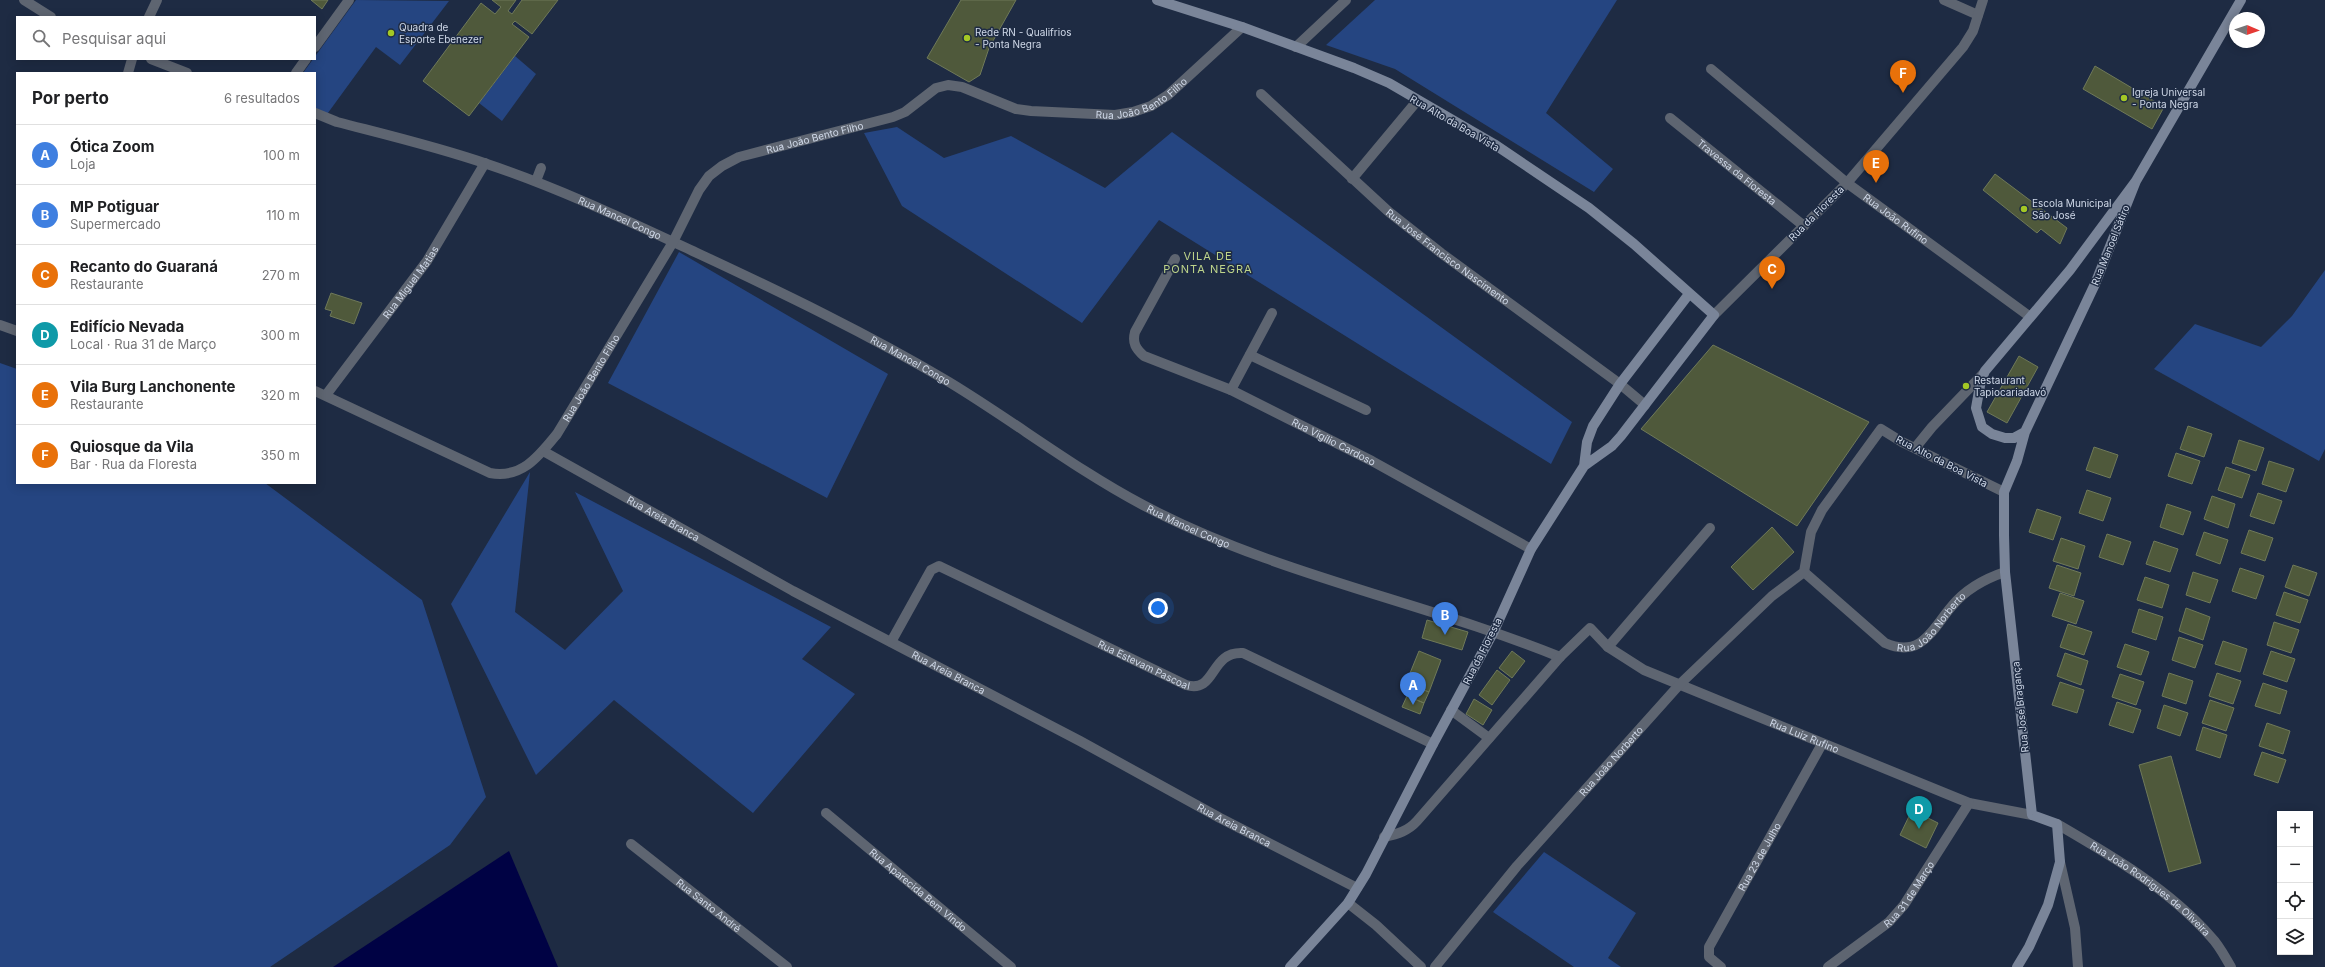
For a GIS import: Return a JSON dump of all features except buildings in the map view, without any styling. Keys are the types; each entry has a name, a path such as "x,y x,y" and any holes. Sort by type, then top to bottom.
{"street":[{"path":"24,0 49,16"},
{"path":"149,16 157,0"},
{"path":"316,46 349,0"},
{"name":"Rua Alto da Boa Vista","path":"1157,0 1242,27 1382,80 1494,144 1589,208 1634,244 1714,315"},
{"path":"1296,47 1346,0"},
{"path":"1944,0 1978,15"},
{"name":"Rua da Floresta","path":"1290,967 1348,903 1357,888 1494,631 1531,549 1584,466 1612,446 1714,315 1847,183 1963,48 1973,31 1983,0"},
{"path":"2136,181 2241,0"},
{"name":"Rua João Bento Filho","path":"326,395 490,474 512,474 523,469 543,451 557,434 672,242 699,190 709,176 722,166 739,157 893,117 904,112 936,88 948,85 962,87 1016,109 1115,115 1133,112 1151,106 1168,95 1242,27"},
{"path":"128,72 132,60"},
{"path":"154,60 184,72"},
{"path":"297,72 305,60"},
{"name":"Rua João Rufino","path":"1712,69 1847,183 2029,316"},
{"name":"Rua José Francisco Nascimento","path":"1261,94 1371,197 1440,253 1620,384 1645,405"},
{"path":"1352,179 1417,101"},
{"name":"Rua Manoel Congo","path":"316,113 337,122 486,163 536,181 828,314 951,383 1083,470 1141,505 1193,530 1230,546 1333,583 1494,631"},
{"name":"Travessa da Floresta","path":"1670,118 1804,226"},
{"name":"Rua Miguel Matias","path":"326,395 427,261 486,163"},
{"path":"536,181 540,168"},
{"name":"Rua Manoel Sátiro","path":"1915,448 1932,427 1985,371 2029,316 2070,270 2136,181"},
{"name":"Rua Manoel Sátiro","path":"1985,371 1976,396 1976,408 1982,427 1992,434 2005,438 2014,438 2025,432 2095,284 2136,181"},
{"name":"Rua Vigílio Cardoso","path":"1175,259 1135,332 1134,343 1144,356 1231,390 1372,461 1531,549"},
{"name":"Rua da Floresta","path":"1584,466 1587,442 1593,426 1620,384 1689,294"},
{"path":"1231,390 1272,313"},
{"path":"0,325 16,331"},
{"path":"1250,355 1366,410"},
{"path":"316,391 326,395"},
{"name":"Rua Alto da Boa Vista","path":"1804,572 1811,532 1822,510 1881,429 1915,448 2004,492"},
{"name":"Rua José Bragança","path":"2025,432 2017,461 2004,492 2005,572 2032,815"},
{"name":"Rua Areia Branca","path":"543,451 793,591 1080,741 1220,818 1357,888"},
{"path":"1608,647 1710,528"},
{"name":"Rua Estevam Pascoal","path":"891,642 935,567 944,568 1186,685 1198,686 1204,683 1224,656 1231,653 1243,653 1433,744"},
{"name":"Rua João Norberto","path":"1435,967 1517,866 1680,684 1772,596 1804,572 1885,643 1906,648 1926,639 1952,606 1967,591 1987,578 2005,572"},
{"name":"Rua Luiz Rufino","path":"1560,656 1590,628 1608,647 1639,667 1822,744 1969,803 2032,815"},
{"path":"1384,837 1400,834 1411,828 1560,656 1494,631"},
{"path":"1451,710 1489,738"},
{"name":"Rua 23 de Julho","path":"1721,967 1709,957 1709,946 1822,744"},
{"name":"Rua 31 de Março","path":"1828,967 1889,922 1904,905 1969,803"},
{"name":"Rua Aparecida Bem Vindo","path":"826,813 1011,967"},
{"path":"2032,815 2057,824 2060,862 2075,928 2078,967"},
{"name":"Rua João Rodrigues de Oliveira","path":"2057,824 2121,861 2185,909 2212,938 2231,967"},
{"name":"Rua Santo André","path":"631,844 787,967"},
{"path":"2017,967 2029,947 2048,904 2060,862"},
{"path":"1348,903 1376,925 1421,967"}],"shaded area":[{"path":"356,0 449,1 400,65 376,47 325,117 316,115 316,72 304,72 312,60 316,60 316,55"},
{"path":"1375,0 1617,0 1546,113 1613,169 1594,192 1395,69 1326,45"},
{"path":"515,56 536,74 502,121 479,103"},
{"path":"897,127 944,158 1011,136 1105,188 1172,132 1572,422 1551,464 1159,220 1082,323 902,206 864,133"},
{"path":"679,252 888,374 827,498 608,383"},
{"path":"2325,270 2325,449 2319,461 2154,369 2195,324 2261,347 2292,316"},
{"path":"0,363 16,369 16,484 266,484 422,600 486,797 450,845 270,967 0,967"},
{"path":"530,472 515,612 565,650 623,591 575,492 831,627 802,659 855,694 753,813 614,700 536,775 451,604"},
{"path":"509,851 558,967 333,967"},
{"path":"1544,852 1636,913 1608,958 1621,967 1574,967 1493,912"}],"place":[{"name":"Quadra de Esporte Ebenezer","path":"391,33"},
{"name":"Rede RN - Qualifrios - Ponta Negra","path":"967,38"},
{"name":"Quiosque da Vila","path":"1903,93"},
{"name":"Igreja Universal - Ponta Negra","path":"2124,98"},
{"name":"Vila Burg Lanchonente","path":"1876,183"},
{"name":"Escola Municipal São José","path":"2024,209"},
{"name":"Recanto do Guaraná","path":"1772,289"},
{"name":"Restaurant Tapiocariadavó","path":"1966,386"},
{"name":"MP Potiguar","path":"1445,635"},
{"name":"Ótica Zoom","path":"1413,705"},
{"name":"Edifício Nevada","path":"1919,829"}],"district":[{"name":"VILA DE PONTA NEGRA","path":"1208,262"}]}
